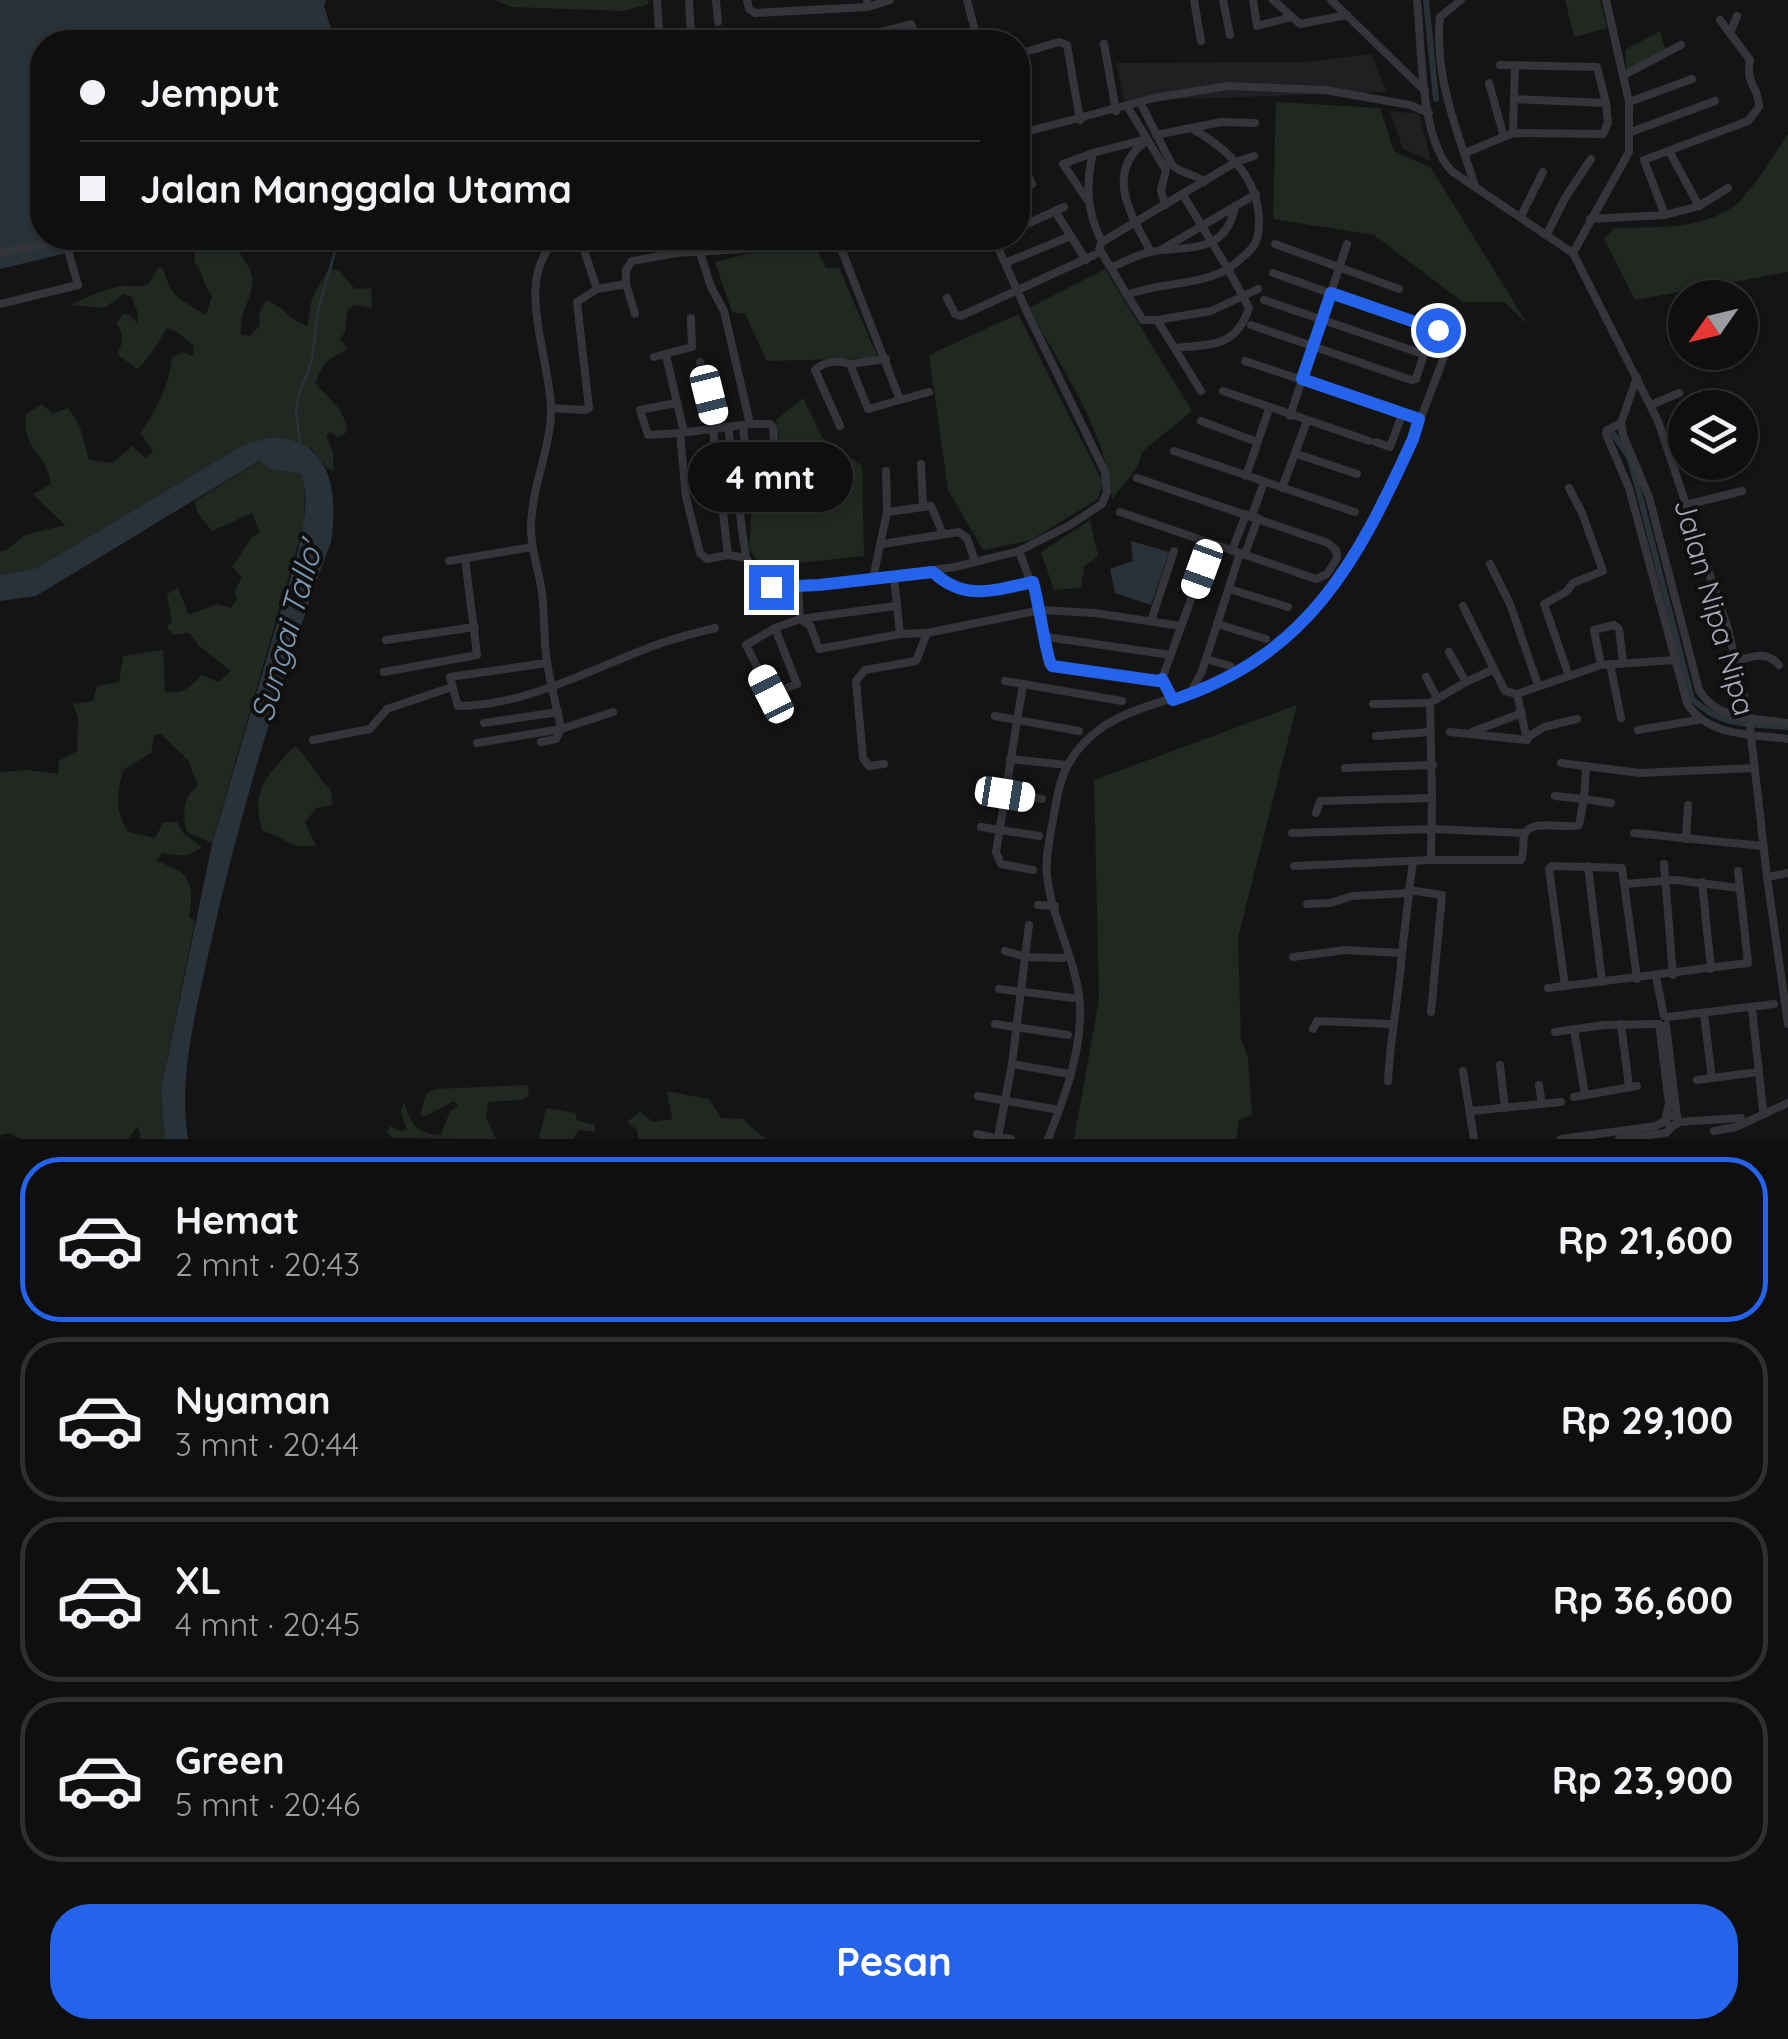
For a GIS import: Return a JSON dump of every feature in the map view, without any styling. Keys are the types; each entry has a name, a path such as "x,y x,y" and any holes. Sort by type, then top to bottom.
{"street":[{"path":"657,0 660,29"},
{"path":"689,0 691,30"},
{"path":"716,0 718,22"},
{"path":"747,0 748,9 755,13 890,0"},
{"path":"966,0 975,30"},
{"path":"1194,0 1201,41"},
{"path":"1223,0 1230,35"},
{"path":"1253,0 1257,26 1292,17"},
{"path":"1273,0 1300,24 1347,15"},
{"path":"1330,0 1425,91"},
{"path":"1417,0 1425,91 1444,163 1573,253 1626,160 1631,132 1630,102 1606,0"},
{"path":"1462,0 1442,14 1440,30 1445,96 1476,186"},
{"path":"1730,34 1737,16"},
{"path":"1626,160 1644,160 1748,121 1759,107 1758,96 1747,77 1750,60 1720,20"},
{"path":"1030,51 1065,42 1080,120"},
{"path":"1104,44 1116,110"},
{"path":"1624,75 1681,45"},
{"path":"1465,153 1508,134 1603,134 1608,124 1597,67 1500,65"},
{"path":"1508,134 1515,65"},
{"path":"1630,102 1692,79"},
{"path":"1488,83 1508,134"},
{"path":"1030,131 1140,102 1247,85 1325,90 1429,112"},
{"path":"1514,99 1606,103"},
{"path":"1631,132 1714,101"},
{"path":"1140,102 1150,138 1166,170 1161,190 1165,204"},
{"path":"1127,106 1174,168 1194,173 1204,182"},
{"path":"1088,201 1063,164 1191,128 1221,122 1255,123"},
{"path":"1127,295 1157,284 1208,278 1228,269 1251,249 1258,237 1256,194 1236,162 1212,140 1191,128"},
{"path":"1150,138 1140,145 1128,164 1124,185 1125,204 1156,252"},
{"path":"1669,151 1699,206"},
{"path":"1093,154 1087,180 1088,201 1092,223 1102,242"},
{"path":"1254,156 1236,162 1165,204 1102,242 1099,249 1143,320 1211,311 1258,290"},
{"path":"1547,234 1591,160"},
{"path":"1644,160 1665,216"},
{"path":"1521,216 1543,172"},
{"path":"1590,219 1665,216 1699,206 1728,188"},
{"path":"1111,268 1156,252 1256,194"},
{"path":"1175,348 1228,340 1248,312 1228,269 1183,195"},
{"path":"1156,252 1212,242 1227,228 1235,206"},
{"path":"947,298 960,316 1090,258 1071,236 1059,209 1030,222"},
{"path":"1005,263 1071,236"},
{"path":"1275,244 1398,288"},
{"path":"1290,416 1347,244"},
{"path":"0,253 30,247"},
{"path":"0,304 78,285 69,250"},
{"path":"542,742 556,739 562,729 547,663 542,596 532,546 532,507 551,408 535,307 540,260 546,250"},
{"path":"584,250 598,289"},
{"path":"635,314 626,284 626,270 632,261 677,253 735,250"},
{"path":"842,250 900,400"},
{"path":"728,427 746,558 763,586 798,587 933,572 1019,551 1094,511 1104,500 1108,485 1099,457 999,250"},
{"path":"676,403 640,407 648,435 746,424 770,424 774,428 777,471 748,480 746,424 724,311 700,253"},
{"name":"Jalan Nipa Nipa","path":"1573,253 1651,405 1736,661 1749,719 1766,877 1784,970 1788,1024"},
{"path":"1273,272 1438,330"},
{"path":"551,408 588,408 578,302 598,289 626,284"},
{"path":"1251,325 1416,379 1423,357 1420,353 1264,300"},
{"path":"654,358 692,348 691,318"},
{"path":"1157,320 1202,391"},
{"path":"1048,1139 1070,1074 1080,1009 1076,975 1046,872 1057,800 1067,765 1104,724 1126,712 1222,682 1270,651 1308,618 1346,570 1376,519 1413,439 1455,326"},
{"path":"666,356 682,433 686,497 700,553 707,559 728,555 746,558"},
{"path":"840,426 815,370 842,361 850,364 886,359"},
{"path":"700,362 715,429 728,555"},
{"path":"1246,362 1419,419"},
{"path":"1422,362 1439,369"},
{"path":"850,364 868,409 930,392"},
{"path":"1418,373 1435,380"},
{"path":"1193,378 1208,376"},
{"path":"1637,377 1614,427 1606,434 1630,488 1687,703 1698,720"},
{"path":"1222,390 1290,416 1390,446 1400,420"},
{"path":"1651,405 1668,397"},
{"path":"1246,476 1269,408"},
{"path":"1282,488 1307,421"},
{"path":"1202,422 1256,442"},
{"path":"1614,427 1635,457 1649,497 1699,690 1714,708 1749,719 1788,722"},
{"path":"1396,432 1413,439"},
{"path":"1174,451 1355,512"},
{"path":"1296,454 1357,474"},
{"path":"921,464 923,507"},
{"path":"873,578 886,512 886,471"},
{"path":"1120,512 1316,580 1324,577 1338,555 1328,543 1138,478"},
{"path":"1192,690 1264,482"},
{"path":"1568,676 1544,605 1575,582 1603,570 1569,488"},
{"path":"1686,505 1742,491"},
{"path":"886,512 933,507 943,534"},
{"path":"882,544 963,533 975,561"},
{"path":"448,562 532,546"},
{"path":"1019,551 1033,582 1047,637 1047,660 1052,666 1162,679"},
{"path":"1151,621 1174,551"},
{"path":"384,672 477,655 465,558"},
{"path":"1334,564 1346,570"},
{"path":"1490,564 1510,604 1538,686"},
{"path":"955,567 960,590"},
{"path":"1173,700 1162,679 1202,569"},
{"path":"933,572 945,583 975,592 1033,582"},
{"path":"894,577 900,634"},
{"path":"798,587 800,619"},
{"path":"1229,589 1288,607"},
{"path":"775,628 797,684 771,694 746,645 775,628 800,619 895,606"},
{"path":"1462,606 1505,691 1517,694 1605,665 1675,660"},
{"path":"819,649 900,634 928,634 1053,609 1181,626"},
{"path":"800,619 810,625 822,662"},
{"path":"1218,624 1266,639"},
{"path":"1622,718 1594,630 1614,625 1619,630 1623,662"},
{"path":"386,640 475,627"},
{"path":"448,660 452,688 460,707 554,686 658,644 715,628"},
{"path":"884,764 869,766 863,758 856,681 865,670 916,661 928,634"},
{"path":"1047,637 1171,654"},
{"path":"1448,652 1466,682"},
{"path":"1736,661 1762,655 1778,665"},
{"path":"1206,658 1230,666"},
{"path":"450,677 547,663"},
{"path":"1373,704 1434,700 1494,668"},
{"path":"1426,678 1434,700 1430,732 1431,860"},
{"path":"1005,681 1122,701"},
{"path":"1023,684 996,852 1000,862 1032,870"},
{"path":"312,740 370,729 388,708 452,688"},
{"path":"1517,694 1528,737"},
{"path":"484,722 558,712"},
{"path":"477,744 562,729 613,712"},
{"path":"1472,732 1522,713"},
{"path":"995,716 1079,730"},
{"path":"1450,732 1527,740 1544,727 1576,719"},
{"path":"1638,730 1698,720 1722,730 1788,739"},
{"path":"1376,736 1430,732"},
{"path":"1010,759 1067,765"},
{"path":"1561,763 1640,773 1754,768"},
{"path":"1346,768 1433,765"},
{"path":"1292,832 1433,829 1524,833 1544,825 1576,828 1584,799 1586,768"},
{"path":"984,790 1042,800"},
{"path":"1556,796 1610,803"},
{"path":"1316,814 1320,801 1432,798"},
{"path":"1686,839 1688,805"},
{"path":"981,827 1038,836"},
{"path":"1294,866 1522,860 1524,833"},
{"path":"1634,833 1763,846"},
{"path":"1388,1081 1413,861"},
{"path":"1664,864 1674,974"},
{"path":"1588,866 1602,982"},
{"path":"1564,986 1549,867 1618,866 1623,871 1637,979"},
{"path":"1548,988 1746,964 1749,960 1738,871"},
{"path":"1766,877 1788,872"},
{"path":"1625,884 1665,880 1740,888"},
{"path":"1702,882 1711,969"},
{"path":"1308,904 1409,892 1442,895 1432,1012"},
{"path":"1038,905 1055,906"},
{"path":"998,1138 1012,1064 1029,924"},
{"path":"1293,957 1344,950 1402,954"},
{"path":"1005,951 1026,957 1063,958"},
{"path":"1656,977 1677,1139"},
{"path":"999,989 1073,998"},
{"path":"1555,1032 1774,1004"},
{"path":"1752,1008 1763,1110"},
{"path":"1704,1014 1712,1078"},
{"path":"1314,1029 1317,1020 1392,1024"},
{"path":"995,1024 1068,1035"},
{"path":"1574,1098 1633,1087 1620,1024"},
{"path":"1574,1029 1586,1096"},
{"path":"1012,1064 1070,1074"},
{"path":"1500,1065 1506,1108"},
{"path":"1463,1071 1474,1139"},
{"path":"1697,1080 1758,1072"},
{"path":"1539,1084 1542,1104"},
{"path":"978,1096 1054,1109"},
{"path":"1471,1111 1561,1102"},
{"path":"1714,1130 1736,1127 1788,1103"},
{"path":"1561,1139 1673,1121 1741,1118"},
{"path":"1619,1139 1666,1133 1673,1121"},
{"path":"977,1134 1011,1139"}],"shaded area":[{"path":"495,0 648,0 649,4 624,11 512,7"},
{"path":"1565,0 1600,0 1607,28 1574,37"},
{"path":"1660,31 1666,52 1627,70 1625,50"},
{"path":"1371,54 1387,92 1124,101 1116,63 1306,62"},
{"path":"1276,102 1380,108 1394,151 1431,168 1528,325 1504,302 1463,302 1374,235 1273,219"},
{"path":"1390,111 1419,114 1431,161 1403,149"},
{"path":"1788,134 1788,272 1744,280 1668,280 1668,294 1635,300 1604,239 1614,228 1703,221 1730,209 1753,185"},
{"path":"237,250 246,262 252,280 241,335 250,336 260,325 259,314 266,300 307,326 312,298 329,268 339,271 355,289 371,288 372,308 355,305 348,309 345,332 340,339 348,349 327,362 316,384 336,405 346,424 347,432 338,437 330,432 326,436 333,452 333,471 312,449 243,445 37,568 0,575 0,552 25,535 65,525 33,494 51,484 28,436 26,414 42,404 53,414 68,408 80,427 89,460 113,463 132,446 146,458 153,451 140,433 161,398 172,358 182,352 193,356 194,346 167,328 137,369 117,354 122,338 116,323 123,314 137,323 132,297 124,294 104,308 71,305 109,289 149,284 158,267 163,268 178,297 206,315 212,296 194,261 195,252"},
{"path":"763,250 817,250 826,268 839,268 878,358 767,361 745,314 732,312 715,262"},
{"path":"1105,269 1192,411 1142,452 1137,468 1112,499 1092,425 1029,308"},
{"path":"1018,314 1103,483 1098,499 1031,540 983,550 948,490 929,355"},
{"path":"803,398 822,437 862,466 864,556 762,567 749,549 752,497 785,471 776,420"},
{"path":"261,460 269,469 301,474 305,484 304,524 212,843 186,831 185,806 198,786 188,760 161,734 154,735 151,753 123,770 119,787 119,809 128,832 155,838 164,822 177,822 184,834 202,847 183,855 162,853 156,861 176,869 188,880 189,917 195,921 161,1090 165,1139 141,1139 138,1126 128,1139 21,1139 9,1133 0,1135 0,772 58,774 59,761 77,751 78,717 73,704 93,701 97,686 119,682 123,656 163,650 165,691 171,692 185,689 201,675 219,682 231,671 189,633 173,635 167,627 172,621 167,594 178,588 189,615 217,604 231,608 242,577 232,567 252,537 260,532 252,513 212,531 197,512 195,501"},
{"path":"1090,520 1098,556 1084,567 1081,588 1054,590 1041,552"},
{"path":"1297,705 1238,937 1241,1039 1248,1057 1252,1115 1239,1120 1236,1139 1074,1139 1099,1000 1094,780"},
{"path":"295,746 330,788 333,805 316,808 305,823 316,846 297,846 262,830 259,816 264,783"},
{"path":"527,1085 529,1095 522,1100 488,1102 486,1117 496,1139 392,1138 387,1131 391,1126 407,1130 401,1112 404,1102 416,1127 441,1135 450,1111 458,1106 454,1101 420,1116 426,1094 435,1089"},
{"path":"667,1091 709,1099 721,1118 743,1119 765,1139 639,1139 637,1130 627,1122 640,1112 653,1122 672,1119"},
{"path":"546,1108 576,1113 576,1120 595,1125 595,1132 579,1130 572,1139 539,1139"}],"water":[{"path":"0,0 326,0 324,6 331,30 30,30 30,250 79,250 0,269"},
{"name":"Sungai Tallo'","path":"268,438 306,446 318,456 331,486 331,542 263,744 221,899 190,1044 185,1091 188,1139 165,1139 161,1090 212,844 296,559 305,505 301,474 269,469 260,460 36,596 0,601 0,575 37,568 243,445"},
{"path":"1131,541 1169,552 1151,605 1115,593 1110,569 1133,561"}],"waterway":[{"path":"1426,0 1436,99"},
{"path":"300,442 296,412 299,395 312,360 318,310 336,250"},
{"path":"1612,432 1629,457 1692,699 1725,720 1788,727"}],"route":[{"path":"771,587 933,572 945,583 966,592 1033,582 1047,637 1048,664 1162,679 1173,700 1222,682 1293,634 1341,576 1376,519 1419,419 1302,379 1331,293 1438,330"}]}
